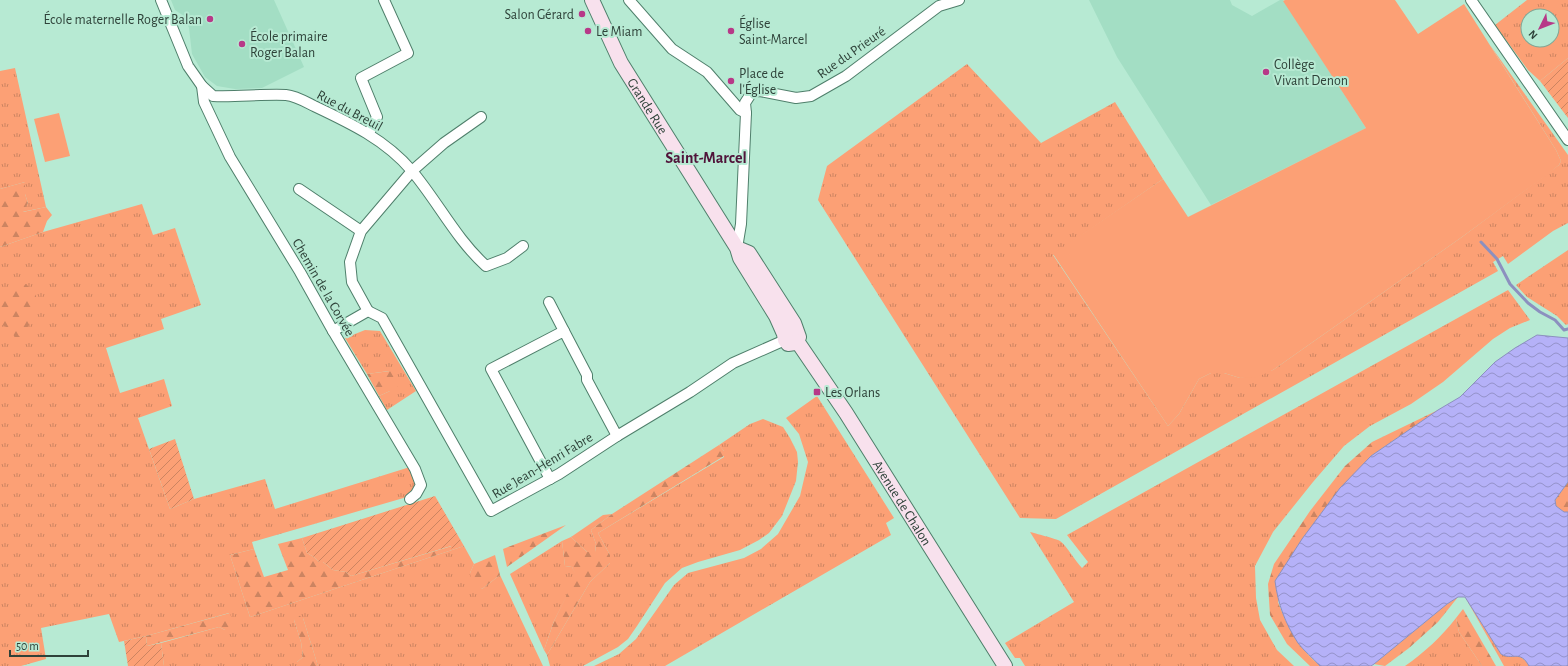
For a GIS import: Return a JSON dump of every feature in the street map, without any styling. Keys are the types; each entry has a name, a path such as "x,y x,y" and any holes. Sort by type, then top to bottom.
{"main road":[{"name":"Grande Rue","path":"592,0 621,63 737,248 740,258 776,316 791,337"},
{"name":"Avenue de Chalon","path":"791,337 846,413 1005,666"}],"street":[{"name":"Rue du Breuil","path":"161,0 188,66 202,86 213,96 288,95 327,112 369,133 396,154 412,171 473,254 486,266 507,258 523,246"},
{"path":"369,133 377,117 361,78 408,53 384,0"},
{"path":"629,0 672,49 707,72 740,110 746,113 741,224 737,248"},
{"name":"Rue du Prieuré","path":"746,113 745,103 752,92 760,90 796,98 811,96 846,76 939,6 959,0"},
{"path":"1471,0 1568,140"},
{"name":"Chemin de la Corvée","path":"202,86 204,102 230,157 300,272 333,331 415,469 421,485 416,494 410,499"},
{"path":"333,331 368,311 352,282 350,262 362,231 412,171 444,142 481,117"},
{"path":"299,189 362,231"},
{"path":"549,302 587,375 587,380 617,436"},
{"name":"Rue Jean-Henri Fabre","path":"368,311 382,318 491,511 550,479 733,364 791,337"},
{"path":"550,479 491,369 564,331"}],"shaded area":[{"name":"École primaire Roger Balan","path":"171,0 274,0 304,67 262,88 235,89 217,86 205,77 192,54 189,28 184,16 175,10"},
{"path":"1089,0 1230,0 1232,5 1252,16 1280,0 1283,0 1366,128 1211,205 1117,57"}],"green space":[{"path":"1395,0 1418,34 1464,4 1556,150 1561,161 1559,165 1548,174 1462,237 1273,370 1257,377 1240,378 1224,373 1211,373 1199,379 1179,414 1168,426 1053,254 1163,179 1188,217 1366,128 1283,1"},
{"path":"1527,0 1568,0 1568,58 1540,81 1528,70 1495,25"},
{"path":"1490,45 1568,155 1568,223 1553,231 1508,264 1503,256 1493,262 1498,271 1056,519 1020,518 818,200 827,166 967,64 1041,143 1115,102 1163,179 1053,255 1168,426 1179,414 1199,379 1211,373 1224,373 1240,378 1273,370 1462,237 1559,165 1561,161 1556,150"},
{"path":"1568,58 1568,118 1540,81"},
{"path":"15,68 46,207 22,212 28,203 25,194 25,182 0,189 0,71"},
{"path":"59,113 70,156 45,162 34,119"},
{"path":"25,182 25,194 28,203 23,212 46,207 52,215 47,221 43,232 0,247 0,189"},
{"path":"142,204 153,235 175,228 201,305 161,319 164,329 106,348 120,393 164,379 172,406 138,418 170,509 194,499 265,479 275,509 410,467 415,480 415,486 407,497 252,542 254,549 230,555 250,617 464,546 474,564 470,573 482,589 500,575 543,666 318,666 303,618 294,620 301,642 303,657 297,662 297,666 164,666 161,643 219,627 225,630 229,613 119,642 109,614 41,628 46,659 21,666 0,666 0,247 43,232"},
{"path":"1568,250 1568,324 1566,325 1557,316 1527,297 1516,285"},
{"path":"26,284 36,294 36,308 30,324 17,339 5,326 0,325 0,298 13,288"},
{"path":"1508,290 1530,320 1510,328 1493,339 1443,382 1411,404 1370,426 1344,446 1273,532 1255,566 1256,598 1260,620 1277,650 1294,666 1025,666 1020,658 1015,658 1005,643 1074,602 1030,532 1060,541 1066,546 1082,568 1088,562 1067,535"},
{"path":"365,330 380,331 416,391 387,410 379,396 390,391 389,371 367,374 345,338"},
{"path":"390,371 398,375 398,385 396,391 390,391 379,396 367,374"},
{"path":"817,396 894,518 886,523 891,535 665,666 594,666 619,654 636,639 674,585 688,573 744,558 761,549 778,534 800,496 808,462 799,434 786,418"},
{"path":"1438,410 1371,456 1278,602 1295,637 1313,660 1321,666 1310,666 1287,644 1270,615 1268,584 1274,564 1310,511 1345,466 1372,442"},
{"path":"763,419 783,427 797,452 798,462 796,481 782,516 769,533 740,550 682,568 665,583 628,639 618,647 583,666 550,666 547,655 590,582 610,563 610,555 598,533 724,457 724,451 719,445 750,424"},
{"path":"175,439 194,499 170,509 149,449"},
{"path":"719,445 724,451 724,456 598,533 610,555 610,563 590,582 547,655 544,650 554,621 576,576 572,567 565,566 562,541 571,537 587,552 595,552 596,544 591,530 612,514"},
{"path":"1568,482 1568,512 1564,512 1556,506 1555,500"},
{"path":"435,496 464,546 452,550 451,546 351,576 346,572 333,570 323,562 319,562 307,553 302,538"},
{"path":"612,514 591,530 596,544 595,552 587,552 571,537 603,515"},
{"path":"566,525 507,567 503,549"},
{"path":"302,538 307,553 319,562 323,562 333,570 346,572 351,576 452,546 452,550 250,617 230,555 254,549 264,577 288,570 278,544"},
{"path":"562,541 565,566 572,567 577,576 554,621 544,650 510,574"},
{"path":"495,555 500,575 482,589 471,580 470,573 474,564"},
{"path":"1458,597 1438,622 1409,648 1385,666 1374,664 1447,604"},
{"path":"1465,597 1501,654 1520,657 1529,666 1504,666"},
{"path":"1463,609 1496,666 1482,666 1459,632 1456,618"},
{"path":"230,613 233,624 230,629 225,630 219,627 147,646 146,636"},
{"path":"298,615 303,618 318,666 297,666 297,662 303,657 301,642 294,620"},
{"path":"1456,618 1459,632 1482,666 1405,666 1432,644"},
{"path":"146,636 147,646 161,643 164,666 128,666 124,641"}],"water":[{"path":"1537,335 1568,338 1568,482 1555,500 1556,506 1564,512 1568,512 1568,666 1529,666 1522,658 1505,656 1501,654 1465,597 1458,597 1447,604 1371,666 1320,666 1300,646 1289,628 1280,605 1275,581 1302,539 1340,488 1371,456 1438,410 1460,397 1495,362"}],"waterway":[{"path":"1481,242 1497,259 1510,284 1528,303 1540,312 1555,320 1564,330 1568,329"}],"place":[{"name":"Salon Gérard","path":"582,14"},
{"name":"École maternelle Roger Balan","path":"210,19"},
{"name":"Le Miam","path":"588,31"},
{"name":"Église Saint-Marcel","path":"731,31"},
{"name":"École primaire Roger Balan","path":"242,44"},
{"name":"Collège Vivant Denon","path":"1266,72"},
{"name":"Place de l'Église","path":"731,81"},
{"name":"Les Orlans","path":"817,392"}],"district":[{"name":"Saint-Marcel","path":"706,157"}]}
